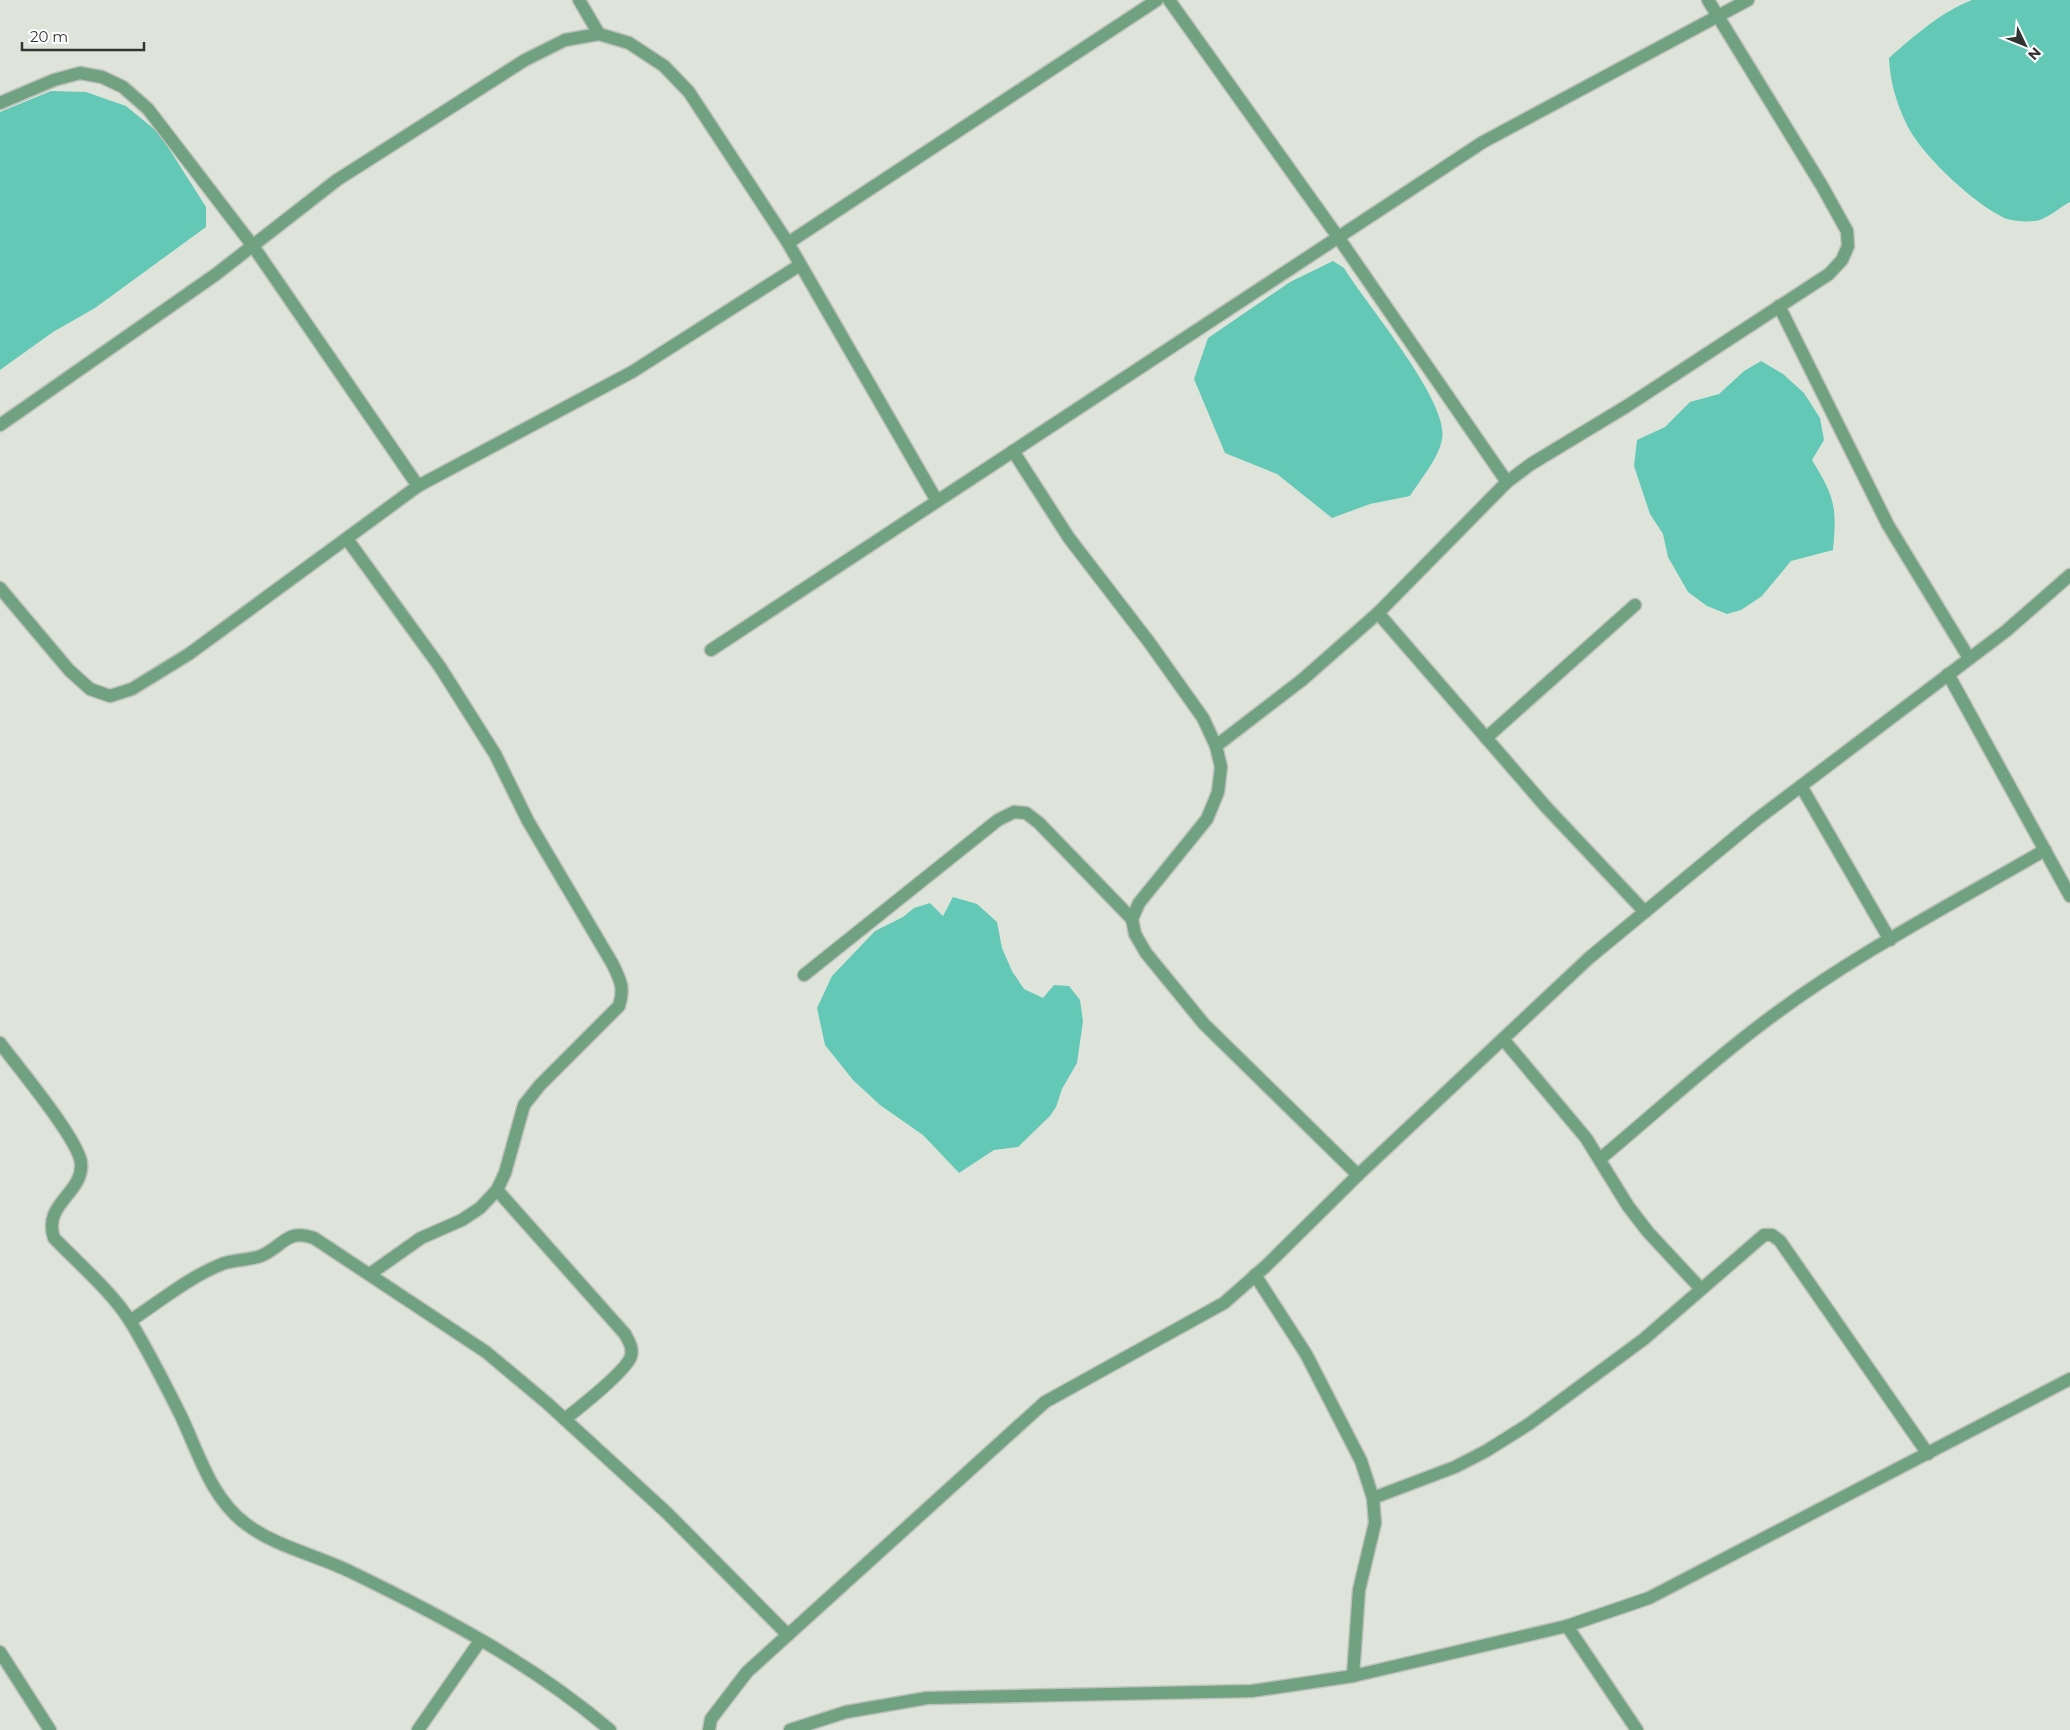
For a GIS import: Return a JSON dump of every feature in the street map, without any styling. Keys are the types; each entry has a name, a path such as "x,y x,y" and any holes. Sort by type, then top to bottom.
{"street":[{"path":"579,0 599,34"},
{"path":"788,243 1157,0"},
{"path":"1169,0 1338,238 1507,482"},
{"path":"1216,746 1302,680 1378,613 1507,482 1531,464 1627,406 1828,274 1842,260 1848,246 1847,231 1822,186 1708,0"},
{"path":"711,650 1013,450 1118,384 1483,142 1748,0"},
{"path":"0,425 175,304 337,180 525,60 565,40 599,34 629,43 664,66 689,92 788,243 936,501"},
{"path":"0,103 54,80 80,73 102,77 123,88 154,116 253,246 418,486"},
{"path":"1,592 70,670 90,689 110,696 132,689 190,654 418,486 632,372 800,265"},
{"path":"1779,306 1888,525 1970,658"},
{"path":"1013,450 1069,538 1203,718 1216,746 1221,767 1218,792 1207,819 1139,903 1132,919"},
{"path":"347,538 440,667 495,754 528,821 622,983 620,1006 540,1085 524,1105 505,1173 497,1190 480,1208 462,1220 421,1238 370,1274"},
{"path":"709,1730 711,1719 742,1678 1045,1402 1224,1303 1589,958 1756,820 2006,631 2070,574"},
{"path":"1486,738 1635,605"},
{"path":"1378,613 1546,808 1645,912"},
{"path":"1948,674 2070,896"},
{"path":"1801,786 1890,940"},
{"path":"804,974 980,832 1014,812 1026,813 1039,822 1132,919 1135,934 1146,953 1204,1024 1358,1175"},
{"path":"1600,1159 1762,1023 1890,940 2045,850"},
{"path":"1503,1039 1562,1108 1600,1159 1628,1206 1648,1232 1701,1289"},
{"path":"0,1043 73,1142 81,1163 78,1179 54,1213 50,1227 54,1238 120,1307 130,1321 165,1383 214,1489 227,1508 246,1525 271,1539 342,1567 409,1600 480,1641 565,1692 610,1730"},
{"path":"497,1190 625,1334 632,1347 630,1358 622,1369 566,1419"},
{"path":"130,1321 205,1272 224,1264 262,1255 288,1238 300,1234 321,1242 486,1352 566,1419 667,1512 788,1635"},
{"path":"1373,1498 1455,1466 1486,1451 1530,1424 1644,1339 1764,1235 1772,1235 1780,1241 1928,1454"},
{"path":"1255,1275 1292,1330 1310,1362 1362,1461 1373,1498 1375,1522 1359,1590 1353,1676"},
{"path":"790,1730 846,1712 927,1698 1243,1692 1353,1676 1567,1626 1649,1598 2070,1379"},
{"path":"1567,1626 1637,1730"},
{"path":"418,1730 480,1641"},
{"path":"0,1652 50,1730"}],"water":[{"path":"1972,0 2070,0 2070,202 2038,220 2007,219 1980,203 1965,191 1923,149 1906,123 1896,99 1889,58 1918,33 1949,11"},
{"path":"51,91 86,92 126,106 159,133 206,207 206,227 95,308 53,332 0,370 0,112"},
{"path":"1333,261 1344,268 1420,378 1441,422 1442,439 1437,454 1410,496 1370,504 1332,518 1277,474 1225,453 1194,379 1208,338 1290,282"},
{"path":"1761,361 1783,374 1804,393 1820,418 1824,440 1812,460 1826,484 1833,503 1835,523 1833,550 1791,561 1762,596 1741,610 1727,614 1707,606 1688,592 1668,557 1663,534 1650,514 1634,466 1637,440 1665,427 1690,402 1719,394 1744,371"},
{"path":"953,897 977,904 997,922 1002,948 1012,971 1024,989 1043,998 1054,985 1069,986 1080,1000 1083,1021 1077,1063 1062,1089 1056,1107 1050,1116 1018,1147 994,1150 959,1173 923,1135 880,1105 853,1080 825,1045 817,1008 832,976 875,931 903,917 914,908 930,903 943,916"}]}
